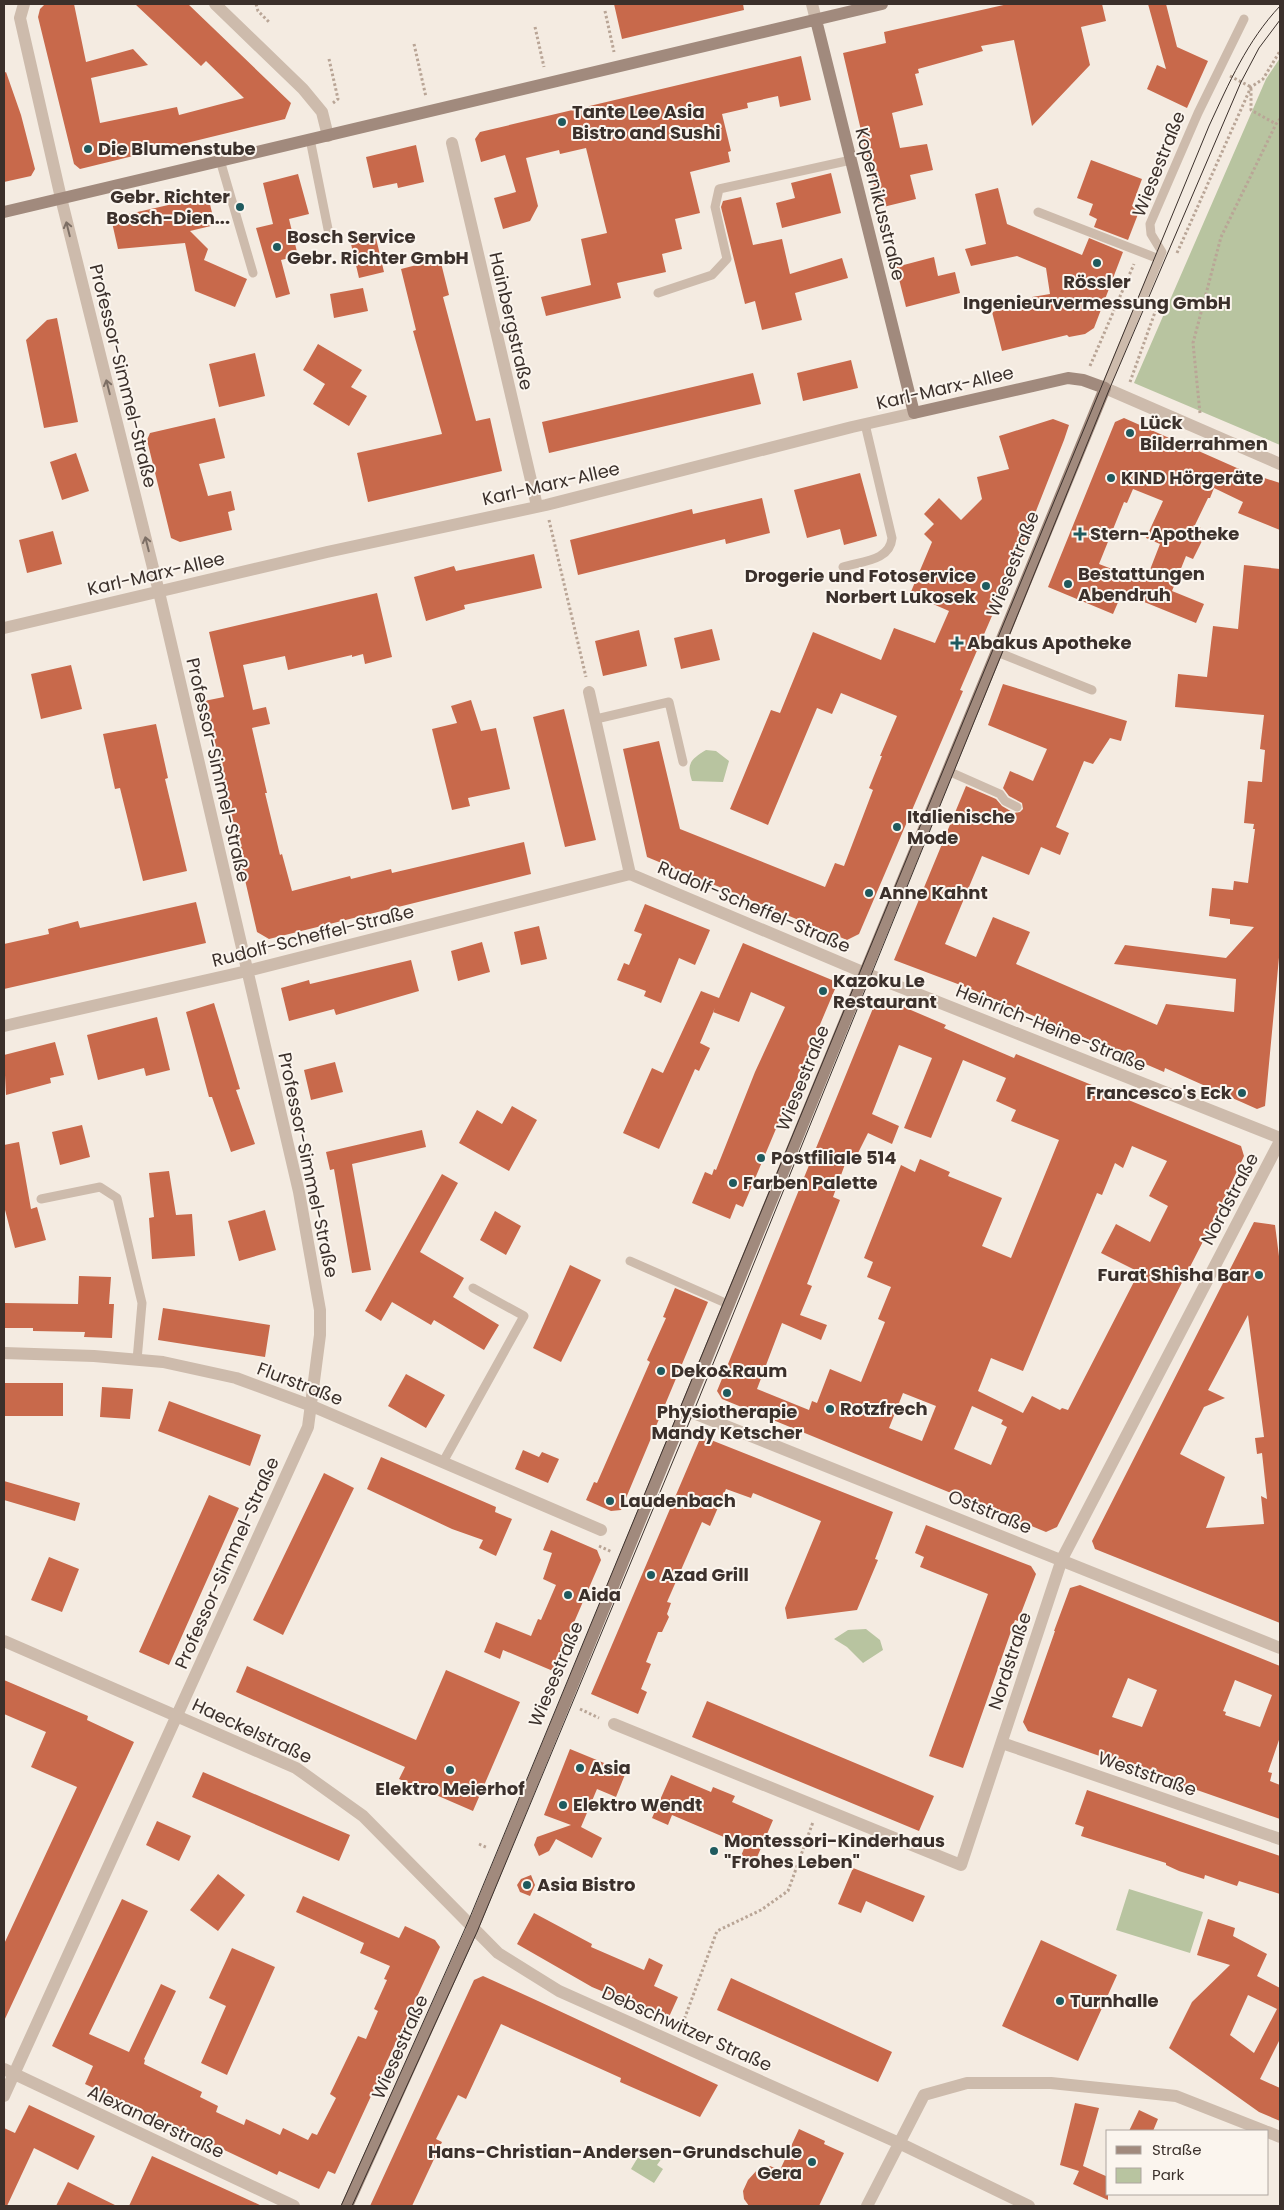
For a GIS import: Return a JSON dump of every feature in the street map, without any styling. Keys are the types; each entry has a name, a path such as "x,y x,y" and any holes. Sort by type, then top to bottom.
{"street":[{"name":"Professor-Simmel-Straße","path":"4,2096 9,2071 177,1716 308,1427 320,1335 319,1302 299,1192 159,592 61,198 20,18 24,4"},
{"path":"215,4 303,89 322,112 328,136"},
{"name":"Kopernikusstraße","path":"812,4 914,413"},
{"path":"4,212 882,4"},
{"name":"Hainbergstraße","path":"452,143 541,505"},
{"name":"Karl-Marx-Allee","path":"4,628 327,552 541,505 865,424 1068,378 1083,380 1105,388"},
{"path":"1105,388 1280,464"},
{"name":"Wiesestraße","path":"347,2206 473,1927 563,1702 730,1305 1105,388"},
{"name":"Rudolf-Scheffel-Straße","path":"590,692 630,874"},
{"name":"Rudolf-Scheffel-Straße","path":"4,1026 247,972 630,874 865,973"},
{"name":"Heinrich-Heine-Straße","path":"865,973 1280,1139"},
{"name":"Nordstraße","path":"614,1724 961,1865 1062,1559 1280,1139"},
{"name":"Flurstraße","path":"4,1354 163,1362 236,1378 312,1406 601,1530"},
{"name":"Oststraße","path":"686,1410 1062,1559 1280,1648"},
{"name":"Haeckelstraße","path":"4,1641 296,1768 332,1792 362,1816 473,1927"},
{"name":"Weststraße","path":"1002,1743 1280,1839"},
{"name":"Debschwitzer Straße","path":"473,1927 498,1953 559,1991 899,2143 1029,2206"},
{"name":"Alexanderstraße","path":"9,2071 294,2206"},
{"path":"867,2206 924,2095 967,2083 1051,2083 1176,2096 1261,2130"}],"lane":[{"name":"Wiesestraße","path":"1105,388 1162,252 1152,234 1150,224 1198,113 1244,20"},
{"path":"310,139 330,239"},
{"path":"220,160 253,273"},
{"path":"658,292 712,275 727,259 715,207 719,188 851,160"},
{"path":"1038,212 1160,259"},
{"path":"843,566 883,556 891,544 892,538 865,424"},
{"path":"997,652 1092,690"},
{"path":"596,719 668,702 683,762"},
{"path":"948,771 1000,794 1005,801 1017,807"},
{"path":"41,1199 100,1187 117,1198 142,1303 137,1360"},
{"path":"630,1261 730,1305"},
{"path":"443,1462 524,1316 472,1288"}],"path":[{"path":"256,4 258,11 269,22"},
{"path":"605,11 618,66"},
{"path":"535,27 548,82"},
{"path":"414,44 429,111"},
{"path":"1174,260 1251,87 1263,79 1280,51"},
{"path":"322,112 338,99 329,59"},
{"path":"1220,71 1251,87"},
{"path":"1251,87 1250,110 1276,124"},
{"path":"1202,431 1193,343 1221,237 1280,118"},
{"path":"1083,380 1101,345 1139,252"},
{"path":"1124,397 1161,296"},
{"path":"541,505 590,692"},
{"path":"563,1702 614,1724"},
{"path":"675,2042 717,1931 761,1910 788,1891 818,1808"}],"green space":[{"path":"1280,58 1280,445 1134,383 1266,79"},
{"path":"706,750 716,751 729,761 723,782 692,781 690,775 691,762"},
{"path":"866,1629 880,1640 883,1650 863,1663 847,1647 834,1639 848,1630"},
{"path":"1129,1889 1203,1912 1190,1953 1116,1930"},
{"path":"644,2147 662,2158 657,2165 663,2169 654,2183 631,2169"}],"building":[{"path":"45,4 74,4 86,62 133,49 148,65 91,78 100,123 177,107 179,115 244,98 206,61 201,66 135,4 188,4 291,103 285,119 80,169 74,164 38,17 40,9"},
{"path":"614,4 743,4 744,10 622,39"},
{"path":"1008,4 1102,4 1106,21 1081,27 1090,65 1032,126 1014,40 981,46 983,51 918,69 919,73 915,74 923,105 892,113 900,148 927,144 933,170 910,175 916,199 879,208 843,53 886,43 884,32"},
{"path":"1148,4 1166,4 1177,47 1208,61 1187,108 1147,89 1157,65 1166,69"},
{"path":"801,56 811,100 780,107 778,96 747,103 748,108 722,114 731,151 728,152 730,162 690,172 700,213 675,219 682,249 662,254 666,272 617,283 621,298 546,316 541,297 591,285 581,239 607,233 586,148 560,154 559,150 526,158 538,206 530,221 503,229 494,198 516,192 505,155 481,162 475,139 480,132"},
{"path":"6,72 21,115 35,169 31,176 4,182 4,73"},
{"path":"416,145 424,182 398,188 397,183 373,188 366,157"},
{"path":"1091,160 1142,179 1132,206 1140,209 1128,240 1094,227 1097,219 1089,215 1093,204 1077,198"},
{"path":"831,173 841,213 782,228 776,203 795,198 791,183"},
{"path":"298,174 309,214 289,219 298,256 281,260 290,294 276,298 256,228 273,224 263,183"},
{"path":"998,188 1007,224 1082,255 1089,238 1123,252 1094,328 1085,334 1069,337 1067,335 1002,351 992,312 1032,302 1032,297 1050,294 1046,268 1017,256 971,266 965,249 986,244 975,194"},
{"path":"208,196 215,225 190,231 208,249 204,260 247,279 235,307 195,291 185,243 118,249 111,218"},
{"path":"741,197 753,245 782,239 790,274 842,258 848,278 795,293 802,320 762,330 755,301 745,304 721,207 723,201"},
{"path":"376,238 384,272 359,278 351,244"},
{"path":"934,257 938,276 955,272 960,293 906,307 896,267"},
{"path":"440,259 449,295 443,297 476,421 490,418 502,471 368,502 357,453 442,434 413,331 416,330 401,269"},
{"path":"363,288 368,311 334,318 330,294"},
{"path":"57,318 78,422 44,428 26,340 47,320"},
{"path":"318,344 362,370 351,387 367,396 349,426 313,404 325,384 303,370"},
{"path":"255,353 265,396 219,407 209,364"},
{"path":"851,360 858,388 803,401 797,373"},
{"path":"753,373 761,404 549,453 542,422"},
{"path":"215,418 225,458 199,464 208,496 231,491 235,510 228,512 232,530 180,542 171,538 147,440 150,433"},
{"path":"1124,418 1246,472 1280,483 1280,530 1238,513 1243,502 1214,488 1210,498 1208,498 1195,525 1207,531 1193,559 1186,556 1172,591 1204,604 1196,623 1122,593 1113,614 1048,587 1115,422","holes":["1133,489 1163,501 1146,538 1160,544 1146,580 1143,581 1099,564 1124,502 1127,503"]},
{"path":"1053,419 1069,425 1064,440 1023,544 960,690 963,691 859,934 847,940 647,857 623,749 659,741 680,829 825,887 835,863 844,866 873,790 869,788 882,756 880,756 897,716 841,693 832,714 817,708 768,825 730,809 771,710 780,713 813,632 881,660 894,628 935,643 949,611 910,594 932,542 924,534 934,524 924,514 939,498 961,520 982,499 977,477 1009,469 999,436"},
{"path":"76,453 89,491 62,500 50,462"},
{"path":"860,473 877,536 844,545 840,529 807,538 794,490"},
{"path":"762,498 770,533 726,544 725,539 578,575 570,540 692,509 693,514"},
{"path":"53,531 62,564 27,573 19,540"},
{"path":"534,554 542,588 464,605 465,609 426,621 414,577 454,566 456,571"},
{"path":"1244,565 1280,569 1280,947 1265,1106 1257,1109 1165,1068 1164,1072 971,989 894,960 966,786 996,799 1002,806 1014,813 1020,812 1023,809 1022,803 1009,796 1003,788 1010,771 1033,781 1047,749 988,725 1003,684 1127,721 1121,741 1110,738 1093,764 1084,761 1056,827 1069,833 1060,855 1041,847 1029,875 982,856 945,944 976,957 993,917 1030,932 1016,964 1157,1025 1166,1004 1234,1012 1236,979 1114,964 1125,945 1226,958 1254,927 1230,924 1230,919 1209,916 1212,888 1233,890 1234,881 1248,883 1255,829 1253,829 1254,824 1244,823 1248,781 1262,782 1265,750 1260,749 1264,715 1175,707 1178,674 1207,677 1213,626 1238,629"},
{"path":"377,593 392,657 365,664 363,654 352,657 352,655 288,670 285,656 243,665 253,710 266,707 270,724 252,728 280,855 282,854 292,891 350,876 351,879 391,869 392,873 524,842 531,874 269,939 257,932 204,701 224,697 209,632"},
{"path":"712,629 720,660 681,669 674,638"},
{"path":"639,630 647,666 603,676 595,641"},
{"path":"71,665 82,709 41,719 31,674"},
{"path":"471,700 481,731 496,728 510,789 468,798 470,806 452,810 432,729 457,723 451,706"},
{"path":"564,709 596,840 565,847 533,717"},
{"path":"156,724 168,778 165,779 187,871 143,881 120,788 115,789 103,734"},
{"path":"196,902 206,943 4,989 4,944 49,934 48,929 78,921 80,928"},
{"path":"645,904 710,930 695,965 679,958 661,1003 644,996 646,991 617,980 624,963 629,965 642,934 634,931"},
{"path":"539,926 547,959 521,965 514,932"},
{"path":"482,942 490,972 458,981 451,951"},
{"path":"743,943 832,980 835,989 743,1207 736,1204 730,1219 692,1203 705,1172 712,1175 714,1169 716,1170 755,1072 785,1007 751,992 739,1022 713,1012 700,1043 710,1048 699,1071 695,1069 659,1149 623,1133 652,1068 663,1073 701,991 719,998"},
{"path":"411,960 419,991 336,1015 334,1009 289,1021 281,988 309,980 310,984"},
{"path":"878,996 946,1025 944,1028 1014,1058 1016,1054 1241,1146 1244,1156 1217,1214 1057,1527 1046,1532 722,1399 717,1391","holes":["899,1045 932,1058 904,1128 931,1138 963,1060 1006,1078 996,1101 1016,1110 1011,1121 1059,1140 1011,1258 982,1246 1002,1198 948,1176 950,1172 920,1159 915,1172 901,1165 864,1258 873,1262 867,1277 891,1287 878,1319 885,1322 861,1382 830,1369 817,1403 812,1401 809,1410 757,1389 782,1323 821,1340 827,1325 800,1315 812,1286 807,1284 840,1200 833,1197 848,1156 850,1157 852,1153 857,1155 868,1133 892,1144 899,1126 872,1114","1132,1146 1167,1161 1149,1196 1168,1206 1150,1242 1116,1224 1101,1253 1139,1272 1068,1410 1062,1408 1060,1410 1032,1396 1023,1413 978,1391 991,1358 1023,1371 1097,1193 1102,1195 1115,1163 1123,1168","903,1393 936,1406 922,1441 889,1428","972,1406 1003,1420 1001,1424 1007,1427 991,1465 954,1449"]},
{"path":"214,1003 240,1089 236,1090 255,1144 231,1152 212,1097 209,1097 186,1012"},
{"path":"157,1017 170,1070 146,1076 144,1068 98,1080 87,1035"},
{"path":"55,1042 64,1075 50,1078 51,1083 6,1095 4,1055"},
{"path":"335,1062 343,1092 311,1100 304,1070"},
{"path":"512,1106 537,1120 509,1171 459,1143 477,1110 502,1124"},
{"path":"82,1125 90,1157 60,1165 52,1132"},
{"path":"422,1130 426,1147 352,1164 371,1270 352,1273 334,1169 330,1170 326,1152"},
{"path":"19,1142 31,1209 37,1207 46,1240 15,1248 4,1206 4,1145"},
{"path":"169,1171 176,1215 192,1214 195,1256 152,1259 149,1218 154,1217 149,1173"},
{"path":"442,1174 458,1183 420,1252 464,1278 453,1297 499,1325 484,1350 434,1320 431,1325 392,1302 381,1321 365,1311"},
{"path":"265,1210 276,1250 239,1261 228,1221"},
{"path":"495,1211 521,1226 506,1255 480,1240"},
{"path":"1254,1222 1275,1225 1280,1264 1280,1623 1095,1549 1092,1541","holes":["1248,1315 1264,1437 1255,1438 1257,1454 1262,1453 1267,1499 1261,1496 1264,1524 1206,1528 1225,1477 1180,1454 1204,1407 1225,1398 1208,1390"]},
{"path":"570,1265 601,1280 561,1362 533,1348"},
{"path":"79,1276 111,1277 109,1304 114,1304 112,1338 84,1337 85,1332 33,1331 33,1328 4,1328 4,1303 78,1304"},
{"path":"675,1288 708,1302 621,1510 611,1511 586,1500 594,1482 597,1483 650,1362 647,1360 666,1318 663,1317"},
{"path":"163,1308 270,1325 265,1357 158,1340"},
{"path":"406,1374 445,1395 426,1428 388,1406"},
{"path":"4,1383 63,1383 63,1416 4,1416"},
{"path":"102,1387 133,1389 130,1419 100,1417"},
{"path":"169,1401 261,1435 250,1466 158,1431"},
{"path":"706,1438 893,1512 875,1559 878,1560 857,1610 787,1619 785,1608 821,1521 753,1493 751,1498 726,1489 710,1526 702,1522 667,1602 671,1603 667,1614 669,1617 662,1632 658,1632 646,1662 651,1664 641,1689 647,1692 638,1714 591,1694 699,1441"},
{"path":"523,1450 539,1457 542,1452 559,1459 548,1483 515,1469"},
{"path":"381,1457 496,1507 495,1512 512,1519 496,1556 479,1548 483,1540 452,1529 367,1489"},
{"path":"324,1473 354,1488 283,1635 253,1620"},
{"path":"4,1481 80,1503 75,1521 4,1500"},
{"path":"209,1495 239,1508 169,1665 139,1652"},
{"path":"926,1525 1031,1566 1036,1574 1018,1621 1015,1620 963,1768 929,1756 988,1594 920,1567 924,1557 915,1553"},
{"path":"551,1530 597,1550 601,1560 553,1671 503,1650 500,1659 484,1652 496,1622 531,1636 538,1619 541,1620 556,1585 543,1579 552,1553 543,1550"},
{"path":"49,1557 79,1569 62,1612 31,1600"},
{"path":"1080,1585 1280,1666 1280,1737 1268,1772 1272,1773 1270,1781 1280,1785 1280,1819 1028,1731 1023,1722 1070,1588","holes":["1128,1678 1157,1690 1142,1727 1112,1717","1235,1680 1272,1695 1260,1727 1225,1715 1226,1712 1223,1711"]},
{"path":"247,1666 416,1740 446,1670 520,1702 473,1811 399,1779 405,1767 236,1692"},
{"path":"4,1680 88,1716 87,1720 134,1742 4,2021 4,1944 77,1787 31,1767 46,1732 4,1714"},
{"path":"707,1701 934,1796 919,1831 692,1737"},
{"path":"570,1749 626,1772 616,1797 597,1789 581,1827 602,1838 592,1858 556,1839 549,1851 539,1856 534,1845 537,1837 571,1825 544,1815"},
{"path":"203,1772 350,1835 339,1861 192,1797"},
{"path":"671,1775 711,1792 713,1787 735,1796 732,1802 773,1820 755,1862 741,1856 745,1846 672,1815 668,1825 652,1818"},
{"path":"1087,1790 1280,1856 1280,1894 1239,1881 1237,1886 1205,1875 1204,1879 1179,1871 1166,1865 1166,1863 1081,1836 1084,1827 1075,1824"},
{"path":"157,1821 191,1836 179,1861 146,1845"},
{"path":"853,1868 925,1896 913,1922 866,1901 861,1913 838,1904"},
{"path":"218,1874 245,1895 218,1931 190,1910"},
{"path":"531,1875 535,1885 530,1896 520,1892 517,1885 521,1879"},
{"path":"303,1896 399,1938 405,1926 435,1940 440,1947 335,2174 328,2171 319,2189 279,2171 277,2175 85,2084 93,2066 52,2046 122,1899 148,1911 89,2034 129,2052 161,1984 176,1991 144,2059 144,2064 202,2092 200,2097 218,2106 216,2112 244,2125 246,2119 280,2135 283,2128 308,2140 312,2133 317,2135 336,2098 330,2094 358,2036 366,2039 378,2011 374,2009 387,1980 384,1979 390,1966 360,1953 364,1943 296,1912"},
{"path":"534,1913 592,1944 591,1947 644,1970 649,1958 663,1965 654,1986 678,1997 668,2019 592,1987 517,1944"},
{"path":"1208,1919 1235,1928 1233,1936 1267,1954 1257,1976 1280,1988 1280,2039 1260,2079 1280,2088 1280,2121 1259,2112 1169,2048 1192,2002 1230,1965 1197,1955","holes":["1248,1995 1277,2009 1254,2053 1230,2035"]},
{"name":"Turnhalle","path":"1041,1940 1117,1975 1078,2061 1002,2026"},
{"path":"232,1948 275,1967 227,2075 201,2063 226,2006 209,1998"},
{"path":"483,1976 718,2085 700,2117 620,2082 621,2078 501,2024 466,2099 458,2095 436,2139 442,2142 412,2206 370,2206 474,1980"},
{"path":"731,1978 892,2052 878,2082 717,2010"},
{"path":"1075,2103 1099,2108 1083,2166 1106,2176 1106,2195 1108,2195 1108,2200 1073,2184 1079,2171 1060,2165"},
{"path":"29,2105 95,2136 78,2170 34,2148 7,2206 4,2206 4,2128 15,2133"},
{"path":"1139,2110 1158,2119 1153,2130 1129,2130"},
{"name":"Hans-Christian-Andersen-Grundschule Gera","path":"799,2129 825,2141 824,2144 844,2153 819,2206 749,2206 744,2199 743,2191 748,2180 758,2169 770,2166 780,2170"},
{"path":"152,2156 181,2169 262,2206 129,2206"},
{"path":"68,2182 117,2206 56,2206"}],"tram line":[{"path":"341,2206 468,1922 1209,126 1248,48 1268,19 1280,6"},
{"path":"352,2206 477,1932 693,1413 1109,390 1241,82 1259,48 1280,20"}],"place":[{"name":"Tante Lee Asia Bistro and Sushi","path":"562,122"},
{"name":"Die Blumenstube","path":"88,149"},
{"name":"Gebr. Richter Bosch-Dien...","path":"240,207"},
{"name":"Bosch Service Gebr. Richter GmbH","path":"277,247"},
{"name":"Rössler Ingenieurvermessung GmbH","path":"1097,263"},
{"name":"Lück Bilderrahmen","path":"1130,433"},
{"name":"KIND Hörgeräte","path":"1111,478"},
{"name":"Stern-Apotheke","path":"1080,534"},
{"name":"Bestattungen Abendruh","path":"1068,584"},
{"name":"Drogerie und Fotoservice Norbert Lukosek","path":"986,586"},
{"name":"Abakus Apotheke","path":"957,643"},
{"name":"Italienische Mode","path":"897,827"},
{"name":"Anne Kahnt","path":"869,893"},
{"name":"Kazoku Le Restaurant","path":"823,991"},
{"name":"Francesco's Eck","path":"1242,1093"},
{"name":"Postfiliale 514","path":"761,1158"},
{"name":"Farben Palette","path":"733,1183"},
{"name":"Furat Shisha Bar","path":"1259,1275"},
{"name":"Deko&Raum","path":"661,1371"},
{"name":"Physiotherapie Mandy Ketscher","path":"727,1393"},
{"name":"Rotzfrech","path":"830,1409"},
{"name":"Laudenbach","path":"610,1501"},
{"name":"Azad Grill","path":"651,1575"},
{"name":"Aida","path":"568,1595"},
{"name":"Asia","path":"580,1768"},
{"name":"Elektro Meierhof","path":"450,1770"},
{"name":"Elektro Wendt","path":"563,1805"},
{"name":"Montessori-Kinderhaus \"Frohes Leben\"","path":"714,1851"},
{"name":"Asia Bistro","path":"527,1885"},
{"name":"Turnhalle","path":"1060,2001"},
{"name":"Hans-Christian-Andersen-Grundschule Gera","path":"812,2162"}]}
